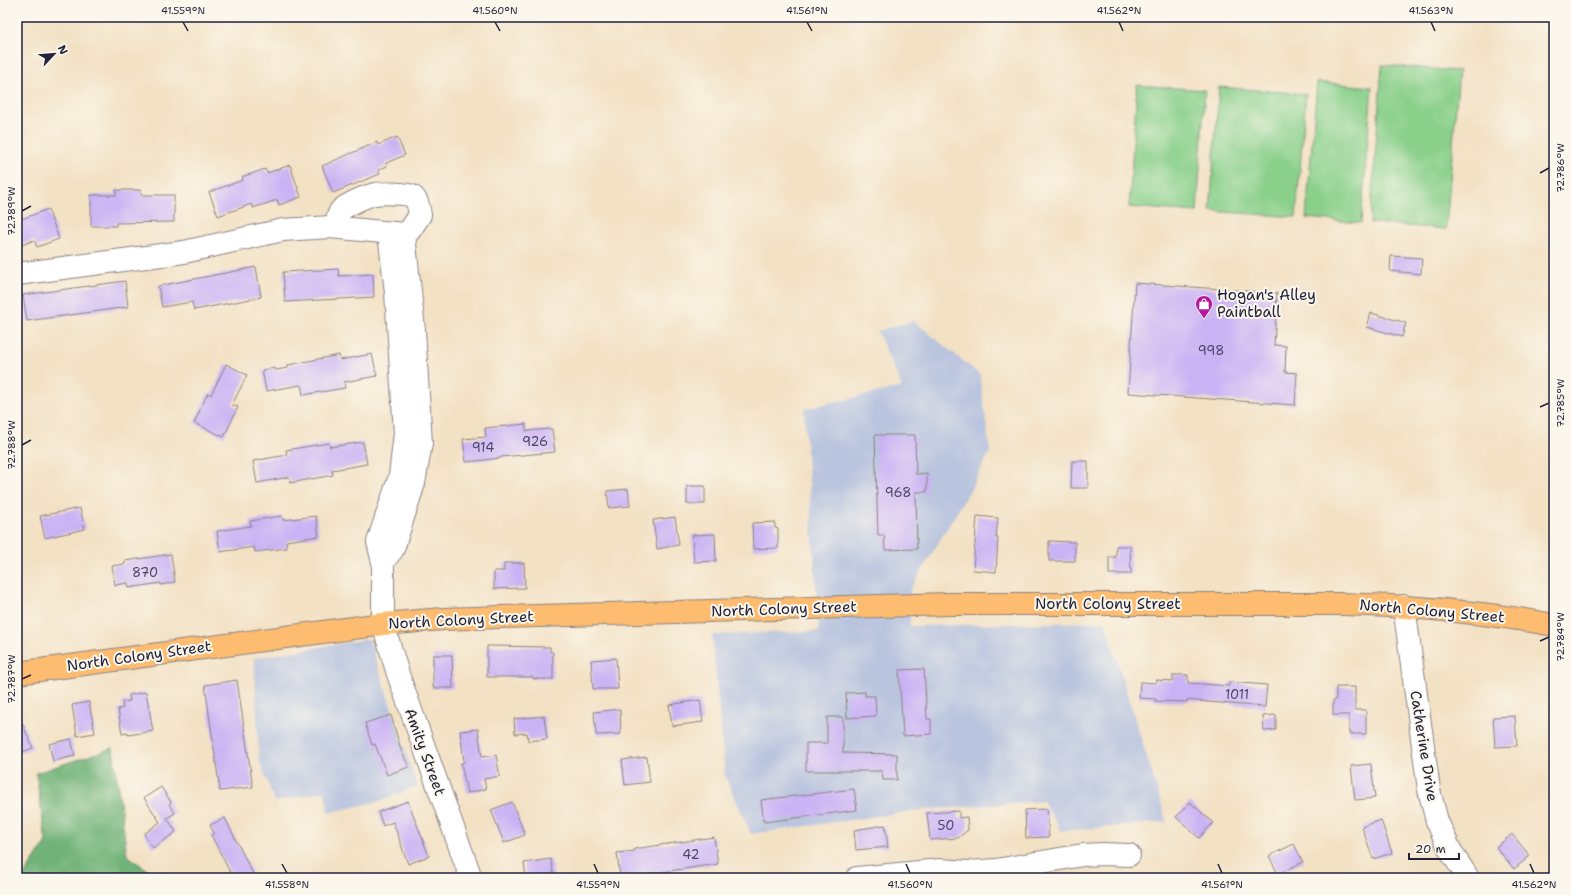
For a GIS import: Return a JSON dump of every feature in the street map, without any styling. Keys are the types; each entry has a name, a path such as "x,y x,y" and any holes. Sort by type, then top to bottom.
{"main road":[{"name":"North Colony Street","path":"17,673 384,624 443,619 501,617 950,604 1342,604 1404,606 1465,611 1554,625"}],"street":[{"path":"17,274 184,252 283,230 336,227 397,234 410,230 420,215 418,204 412,196 374,194 352,203 341,211 337,218 336,227"},
{"name":"Amity Street","path":"397,234 396,293 411,407 405,433 400,476 378,542 384,562 384,624 398,674 471,878"},
{"name":"Catherine Drive","path":"1404,606 1429,790 1437,820 1450,850 1468,878"},
{"path":"857,878 940,870 968,872 996,870 1083,855 1129,855"}],"shaded area":[{"path":"914,321 980,375 990,452 969,492 910,590 910,626 1105,622 1167,822 1061,831 1043,801 921,810 751,834 725,776 712,635 819,631 804,409 902,387 877,331"},
{"path":"369,639 417,786 380,801 328,813 325,791 275,802 259,760 254,658"}],"green space":[{"path":"1382,65 1459,71 1446,229 1370,223"},
{"path":"1317,82 1372,87 1361,223 1306,218"},
{"path":"1137,85 1205,90 1197,212 1129,207"},
{"path":"1219,87 1306,94 1296,217 1210,211"},
{"path":"113,748 127,855 158,878 22,878 46,842 36,773"}],"building":[{"path":"397,137 405,155 386,163 387,166 378,170 380,174 333,193 322,166 377,142 378,145"},
{"path":"290,165 301,197 279,205 277,200 253,208 252,204 218,216 209,192 243,180 242,177 265,169 267,173"},
{"path":"116,190 141,190 141,195 174,195 174,222 116,223 116,226 91,226 91,195 116,195"},
{"path":"48,209 59,239 37,247 34,240 17,247 17,221"},
{"path":"1391,256 1422,258 1421,274 1390,271"},
{"path":"256,267 261,297 194,310 192,302 162,307 158,286"},
{"path":"338,269 339,276 373,274 374,297 285,302 283,272"},
{"path":"125,281 128,307 27,321 23,295"},
{"name":"Hogan's Alley Paintball","path":"1135,283 1277,293 1274,345 1286,346 1285,372 1297,373 1295,405 1128,393"},
{"path":"1371,313 1406,323 1402,337 1367,327"},
{"path":"372,354 377,376 344,382 345,388 303,395 301,385 266,391 262,370 288,368 288,365 339,355 340,360"},
{"path":"226,364 247,375 232,405 238,407 224,437 194,423 208,393 211,395"},
{"path":"526,424 526,431 552,429 555,452 466,462 463,439 486,437 485,428"},
{"path":"875,435 915,435 916,474 927,473 927,492 916,492 917,549 885,550 884,535 878,535"},
{"path":"363,442 367,464 332,470 333,475 290,483 289,477 257,483 253,461 287,455 286,450 329,443 330,447"},
{"path":"1072,461 1088,461 1088,488 1071,488"},
{"path":"687,486 705,486 705,504 687,504"},
{"path":"628,489 630,506 609,508 607,491"},
{"path":"80,508 85,529 45,538 40,516"},
{"path":"282,516 283,520 316,516 319,536 286,541 287,548 255,552 254,547 220,552 217,531 251,526 250,521"},
{"path":"977,516 998,518 996,538 998,538 996,572 973,570"},
{"path":"675,517 679,545 657,549 653,520"},
{"path":"775,522 775,528 778,529 778,548 753,549 752,523"},
{"path":"715,534 716,561 694,562 692,535"},
{"path":"1049,541 1075,542 1075,561 1049,561"},
{"path":"1116,546 1130,546 1131,574 1109,574 1109,557 1116,557"},
{"path":"171,554 175,582 129,588 128,583 115,585 112,566 125,564 125,561"},
{"path":"504,563 524,563 525,588 494,589 494,571 504,571"},
{"path":"487,646 550,647 550,652 553,652 553,679 533,679 533,677 487,677"},
{"path":"433,655 452,655 453,688 433,688"},
{"path":"616,658 618,689 593,689 591,660"},
{"path":"924,669 927,719 931,719 931,734 903,736 899,670"},
{"path":"1173,675 1188,675 1188,683 1229,686 1229,682 1267,685 1265,707 1187,700 1187,702 1155,701 1156,699 1139,698 1140,682 1156,683 1156,680 1173,681"},
{"path":"237,680 253,787 220,791 205,685"},
{"path":"1336,687 1355,687 1355,710 1366,710 1366,734 1349,734 1349,715 1333,715 1333,700 1336,700"},
{"path":"146,692 153,731 128,735 128,733 122,734 118,709 123,708 122,702 130,701 129,695"},
{"path":"865,692 865,696 875,696 876,716 847,718 846,693"},
{"path":"700,700 703,722 672,726 669,705"},
{"path":"89,702 95,733 77,736 72,705"},
{"path":"620,709 621,734 596,735 594,712"},
{"path":"17,711 33,748 17,754"},
{"path":"391,715 401,750 409,767 387,775 375,744 372,745 365,723"},
{"path":"1276,715 1276,730 1264,731 1263,716"},
{"path":"544,716 547,739 528,741 527,733 515,734 514,719"},
{"path":"1515,716 1517,746 1495,747 1493,717"},
{"path":"827,717 843,717 843,753 897,754 897,780 883,780 882,771 806,771 806,743 827,743"},
{"path":"478,729 482,757 496,755 500,776 484,779 486,789 467,793 461,763 464,762 460,731"},
{"path":"71,739 75,756 53,761 49,744"},
{"path":"647,757 650,782 625,785 622,760"},
{"path":"1371,764 1375,798 1355,800 1351,766"},
{"path":"161,787 171,802 169,804 175,813 167,818 176,832 153,848 144,834 160,822 144,798"},
{"path":"854,789 857,810 764,822 761,800"},
{"path":"408,801 429,856 408,864 393,822 383,826 378,812"},
{"path":"512,802 525,835 504,843 491,810"},
{"path":"1190,802 1213,823 1199,838 1176,817"},
{"path":"1047,809 1049,837 1026,838 1025,810"},
{"path":"959,811 959,818 967,817 968,830 958,838 930,840 927,813"},
{"path":"225,818 255,878 233,878 211,835 214,833 210,825"},
{"path":"1381,820 1392,853 1373,859 1362,827"},
{"path":"885,825 888,847 856,850 854,830"},
{"path":"1512,834 1530,856 1514,869 1496,847"},
{"path":"714,837 718,864 648,874 648,876 620,878 617,853"},
{"path":"1294,844 1303,862 1278,874 1269,856"},
{"path":"551,859 554,878 526,878 524,863"}],"place":[{"name":"Hogan's Alley Paintball","path":"1204,319"}]}
